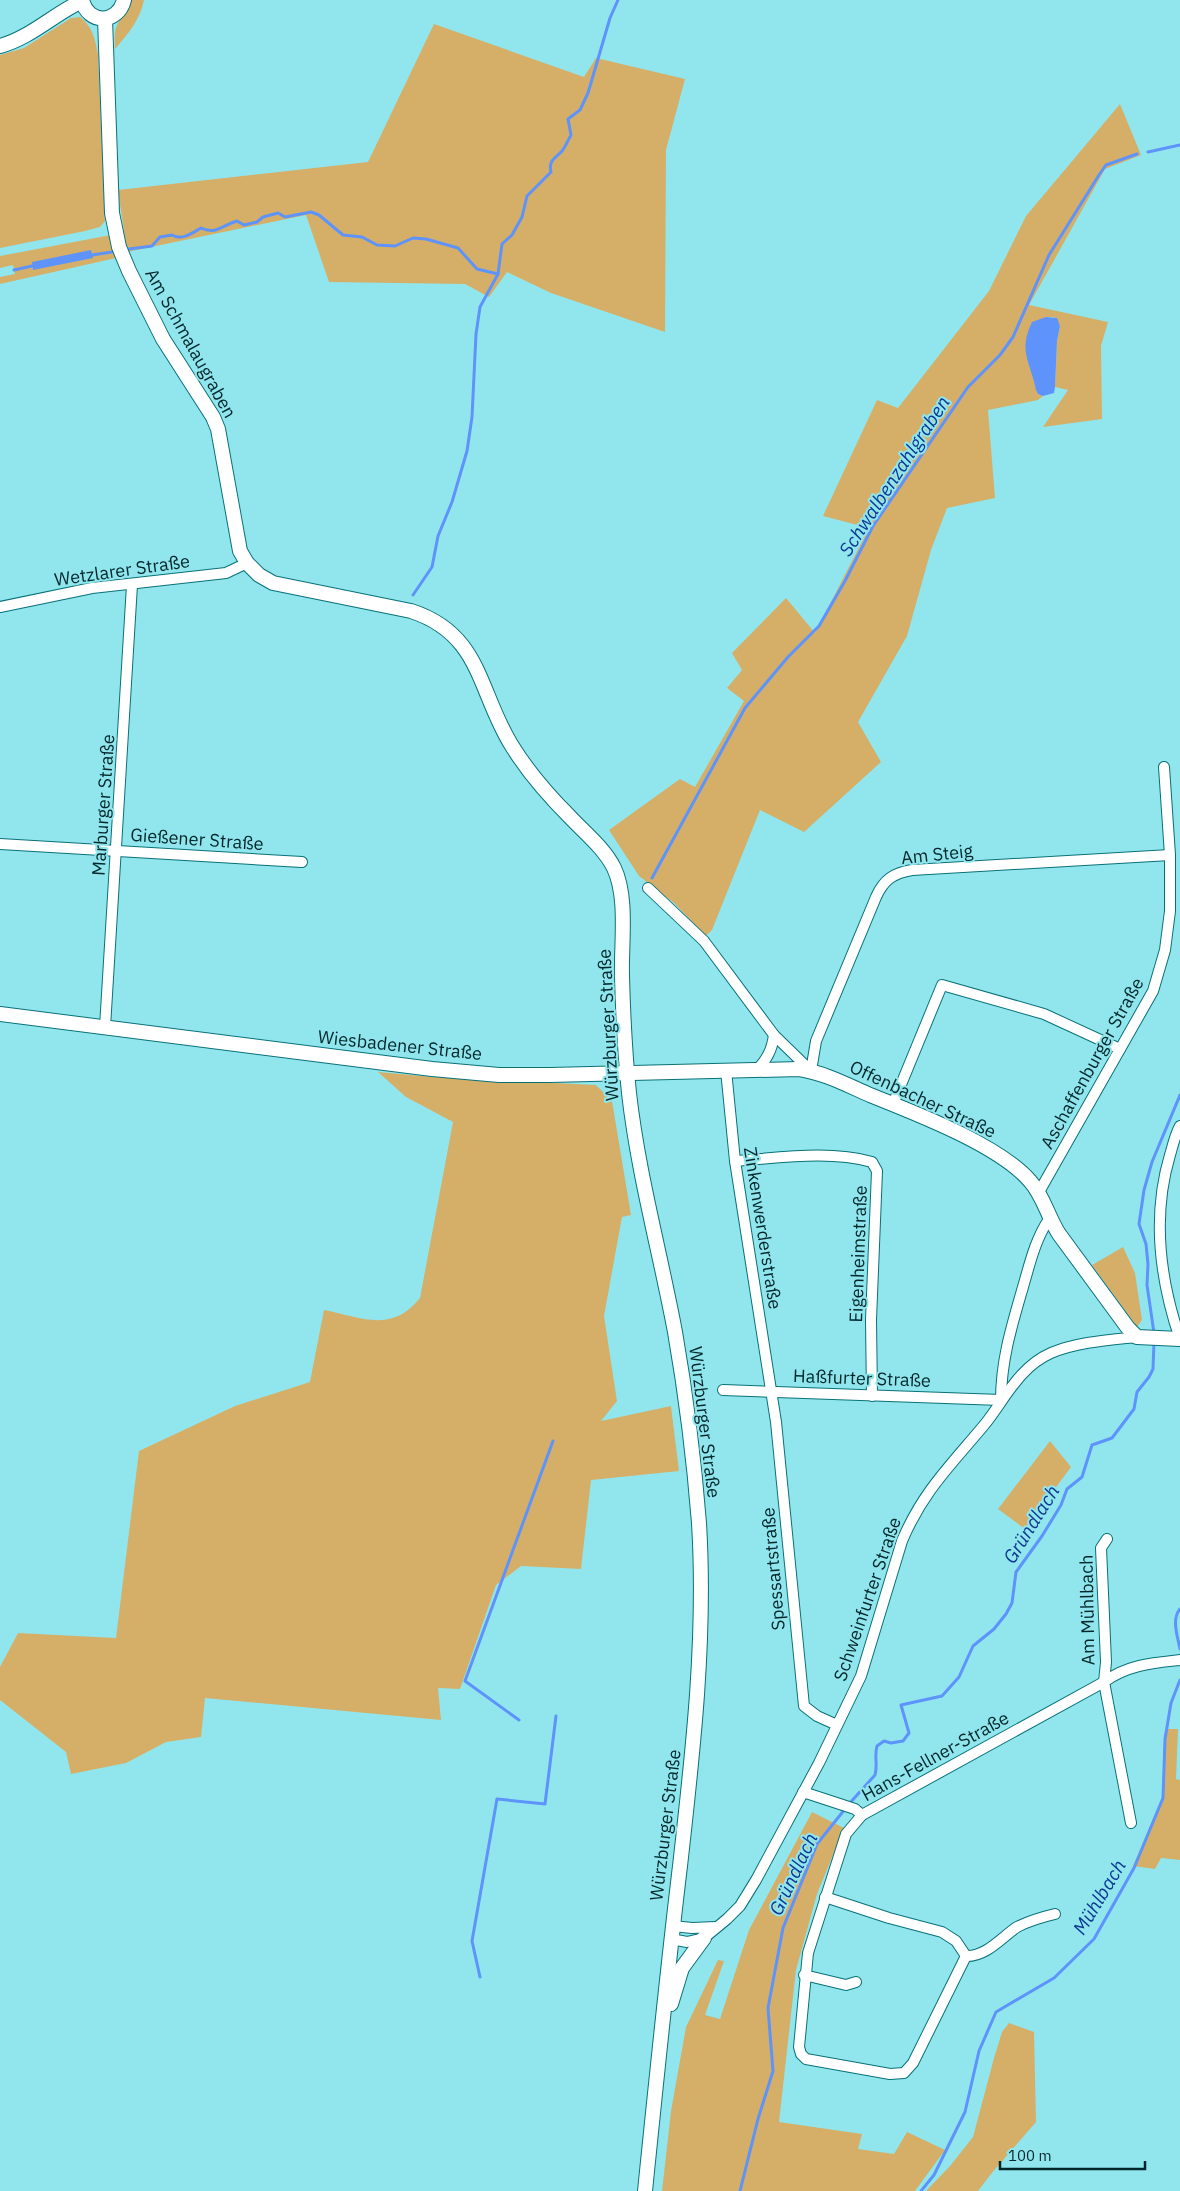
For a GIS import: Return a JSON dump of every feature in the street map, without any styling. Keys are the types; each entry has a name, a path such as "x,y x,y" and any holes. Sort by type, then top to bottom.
{"main road":[{"path":"0,46 22,38 82,0 87,13 105,20 118,13 124,0"},
{"name":"Am Schmalaugraben","path":"105,20 112,213 119,247 132,278 163,339 213,417 218,429 235,527 240,550 247,563 258,575 273,583 390,606 427,616 452,633 471,658 491,702"},
{"name":"Würzburger Straße","path":"491,702 509,742 523,763 558,806 601,850 610,861 618,878 622,902 622,975 628,1073 638,1152 688,1413 698,1523 701,1625 699,1686 645,2191"},
{"name":"Wiesbadener Straße","path":"0,1014 432,1069 499,1075 593,1075 726,1070 805,1070"},
{"name":"Offenbacher Straße","path":"805,1070 829,1076 958,1133 1021,1172 1039,1192 1049,1219 1122,1319 1140,1337"},
{"path":"1140,1337 1177,1338"},
{"path":"661,2044 682,1968 704,1938"}],"street":[{"name":"Wetzlarer Straße","path":"0,607 92,588 226,573 247,563"},
{"name":"Marburger Straße","path":"106,1027 132,585"},
{"name":"Aschaffenburger Straße","path":"1039,1192 1153,991 1165,950 1170,911 1170,855 1164,767"},
{"name":"Gießener Straße","path":"0,844 302,862"},
{"name":"Am Steig","path":"805,1070 876,897 881,886 892,875 912,870 1170,855"},
{"name":"Offenbacher Straße","path":"648,888 704,941 774,1035 805,1070"},
{"path":"893,1104 942,985 1030,1009 1120,1049"},
{"path":"757,1070 772,1050 774,1035"},
{"name":"Zinkenwerderstraße","path":"726,1070 735,1161 771,1391"},
{"path":"1177,1338 1168,1302 1161,1257 1161,1202 1164,1176 1180,1126"},
{"name":"Eigenheimstraße","path":"735,1161 809,1156 862,1159 872,1162 877,1172 871,1320 872,1396"},
{"path":"1001,1400 1001,1378 1007,1342 1037,1238 1049,1219"},
{"name":"Schweinfurter Straße","path":"704,1938 740,1906 820,1763 867,1662 896,1558 911,1520 931,1486 986,1422 1013,1384 1038,1361 1051,1353 1104,1340 1140,1337"},
{"path":"1001,1378 1006,1383 1013,1384"},
{"name":"Haßfurter Straße","path":"723,1390 1001,1400"},
{"name":"Spessartstraße","path":"771,1391 804,1706 817,1716 837,1725"},
{"name":"Am Mühlbach","path":"1107,1539 1101,1548 1106,1662 1104,1682 1131,1824"},
{"name":"Hans-Fellner-Straße","path":"966,1956 913,2063 904,2072 890,2074 806,2059 801,2054 799,2047 804,1975 808,1953 846,1834 858,1812 1104,1682 1118,1672 1142,1664 1180,1660"},
{"path":"804,1792 858,1812"},
{"path":"825,1897 888,1918 942,1932 956,1941 966,1956 974,1956 984,1952 1018,1927 1032,1920 1055,1914"},
{"path":"672,1932 692,1928 716,1927"},
{"path":"672,1932 687,1942 704,1938"},
{"path":"804,1975 846,1985 856,1982"}],"shaded area":[{"path":"130,0 144,0 129,32 115,49 116,28 128,8"},
{"path":"80,17 91,29 98,54 105,221 100,227 85,231 0,248 0,55 24,48 71,18"},
{"path":"434,24 584,77 596,58 685,79 666,150 665,332 551,293 507,272 489,297 465,284 329,282 306,215 127,252 118,190 368,162"},
{"path":"1120,104 1141,155 1105,169 1029,305 1108,322 1101,346 1102,419 1043,427 1068,390 1055,387 1057,341 1060,326 1054,317 1046,317 1030,365 1038,394 1043,396 1038,400 988,410 995,498 947,508 931,550 907,636 858,722 881,762 804,832 760,810 712,930 706,936 674,903 639,876 609,830 680,779 695,787 744,701 727,688 742,670 732,653 786,598 815,633 869,528 823,516 877,400 898,408 989,291 1026,216"},
{"path":"111,235 116,258 0,284 0,277 15,274 13,265 0,268 0,256"},
{"path":"378,1072 433,1077 596,1085 612,1101 631,1215 622,1217 604,1316 617,1401 601,1421 671,1406 679,1471 591,1480 581,1569 521,1566 496,1585 460,1689 438,1688 441,1720 205,1698 201,1737 166,1742 126,1763 71,1774 66,1752 0,1700 0,1667 18,1633 116,1638 139,1451 235,1406 310,1382 324,1310 364,1319 388,1319 399,1316 420,1298 453,1122 406,1097"},
{"path":"1123,1247 1135,1273 1142,1320 1137,1327 1092,1265"},
{"path":"1050,1441 1071,1467 1025,1529 998,1509"},
{"path":"1166,1729 1178,1729 1176,1779 1180,1780 1180,1860 1161,1858 1155,1869 1133,1866 1162,1798"},
{"path":"812,1812 844,1828 817,1894 796,1970 779,2122 862,2134 858,2149 894,2154 907,2132 945,2150 915,2191 662,2191 671,2111 686,2027 718,1960 724,1961 705,2015 720,2019 749,1930"},
{"path":"1009,2023 1034,2032 1036,2122 978,2191 926,2191 950,2166 973,2137 1002,2032"}],"water":[{"path":"91,250 93,258 33,270 32,262"},
{"path":"1046,317 1057,318 1060,326 1057,341 1054,393 1043,396 1038,394 1036,390 1026,356 1026,341 1032,322"}],"waterway":[{"path":"413,595 432,567 438,536 452,502 467,451 472,417 476,334 480,307 498,274 502,244 512,235 522,217 527,196 551,172 550,168 553,160 563,149 571,135 568,119 580,110 588,93 610,18 618,0"},
{"name":"Schwalbenzahlgraben","path":"1148,152 1180,145"},
{"name":"Schwalbenzahlgraben","path":"652,878 745,708 788,657 819,626 873,526 968,387 1000,355 1013,337 1049,255 1099,175 1106,165 1137,154"},
{"path":"129,249 152,246 160,237 172,235 183,237 201,228 215,230 237,221 244,225 257,222 263,217 278,213 285,217 311,212 319,215 343,235 362,237 377,245 395,246 413,238 426,239 458,248 477,269 498,274"},
{"path":"92,255 112,252"},
{"path":"14,270 32,266"},
{"name":"Gründlach","path":"1154,1333 1147,1285 1148,1264 1146,1244 1139,1224 1144,1190 1152,1162 1180,1095"},
{"name":"Gründlach","path":"849,1804 875,1775 877,1746 884,1741 891,1743 903,1741 909,1733 901,1705 942,1696 959,1677 973,1646 994,1629 1006,1614 1012,1603 1016,1572 1042,1536 1061,1505 1067,1489 1082,1477 1092,1445 1112,1438 1134,1409 1137,1392 1153,1369 1154,1342"},
{"path":"519,1720 465,1681 553,1441"},
{"name":"Mühlbach","path":"1180,1609 1176,1618 1180,1649"},
{"name":"Mühlbach","path":"921,2191 934,2175 965,2112 979,2051 996,2012 1054,1978 1094,1939 1134,1868 1163,1798 1165,1739 1171,1703 1180,1680"},
{"path":"480,1977 472,1941 497,1799 545,1804 556,1716"},
{"name":"Gründlach","path":"740,2191 758,2119 773,2071 768,2008 783,1928 817,1844 845,1809"}]}
